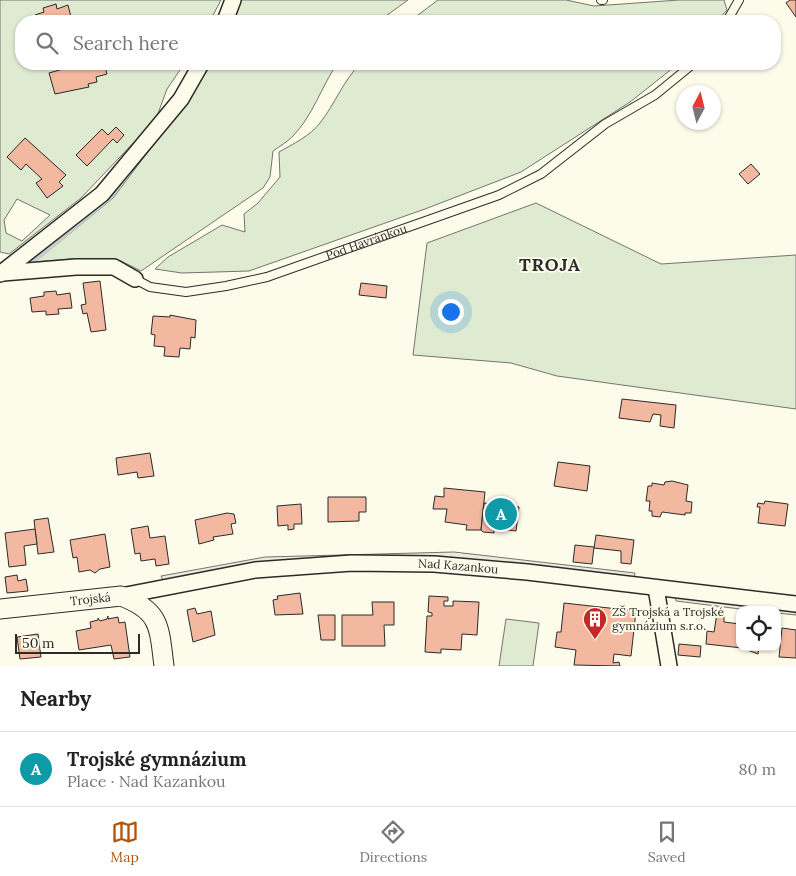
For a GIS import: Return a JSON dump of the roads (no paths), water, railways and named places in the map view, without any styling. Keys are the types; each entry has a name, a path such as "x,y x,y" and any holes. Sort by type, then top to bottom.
{"street":[{"path":"227,15 233,0"},
{"name":"Pod Havránkou","path":"1,273 102,194 181,99 198,70"},
{"name":"Pod Havránkou","path":"1,273 76,267 114,267 135,279"},
{"name":"Nad Kazankou","path":"121,596 255,570 352,563 434,564 527,572 796,604"},
{"path":"656,588 669,666"},
{"name":"Trojská","path":"0,609 121,596 137,602 151,614 160,632 164,666"}],"lane":[{"path":"730,15 739,0"},
{"name":"Pod Havránkou","path":"135,279 150,287 186,292 267,277 499,195 541,174 605,124 655,95 686,70"}],"waterway":[{"path":"31,263 110,197 121,182"}],"place":[{"name":"Trojské gymnázium","path":"501,514"},
{"name":"ZŠ Trojská a Trojské gymnázium s.r.o.","path":"595,640"}],"district":[{"name":"TROJA","path":"550,265"}]}
